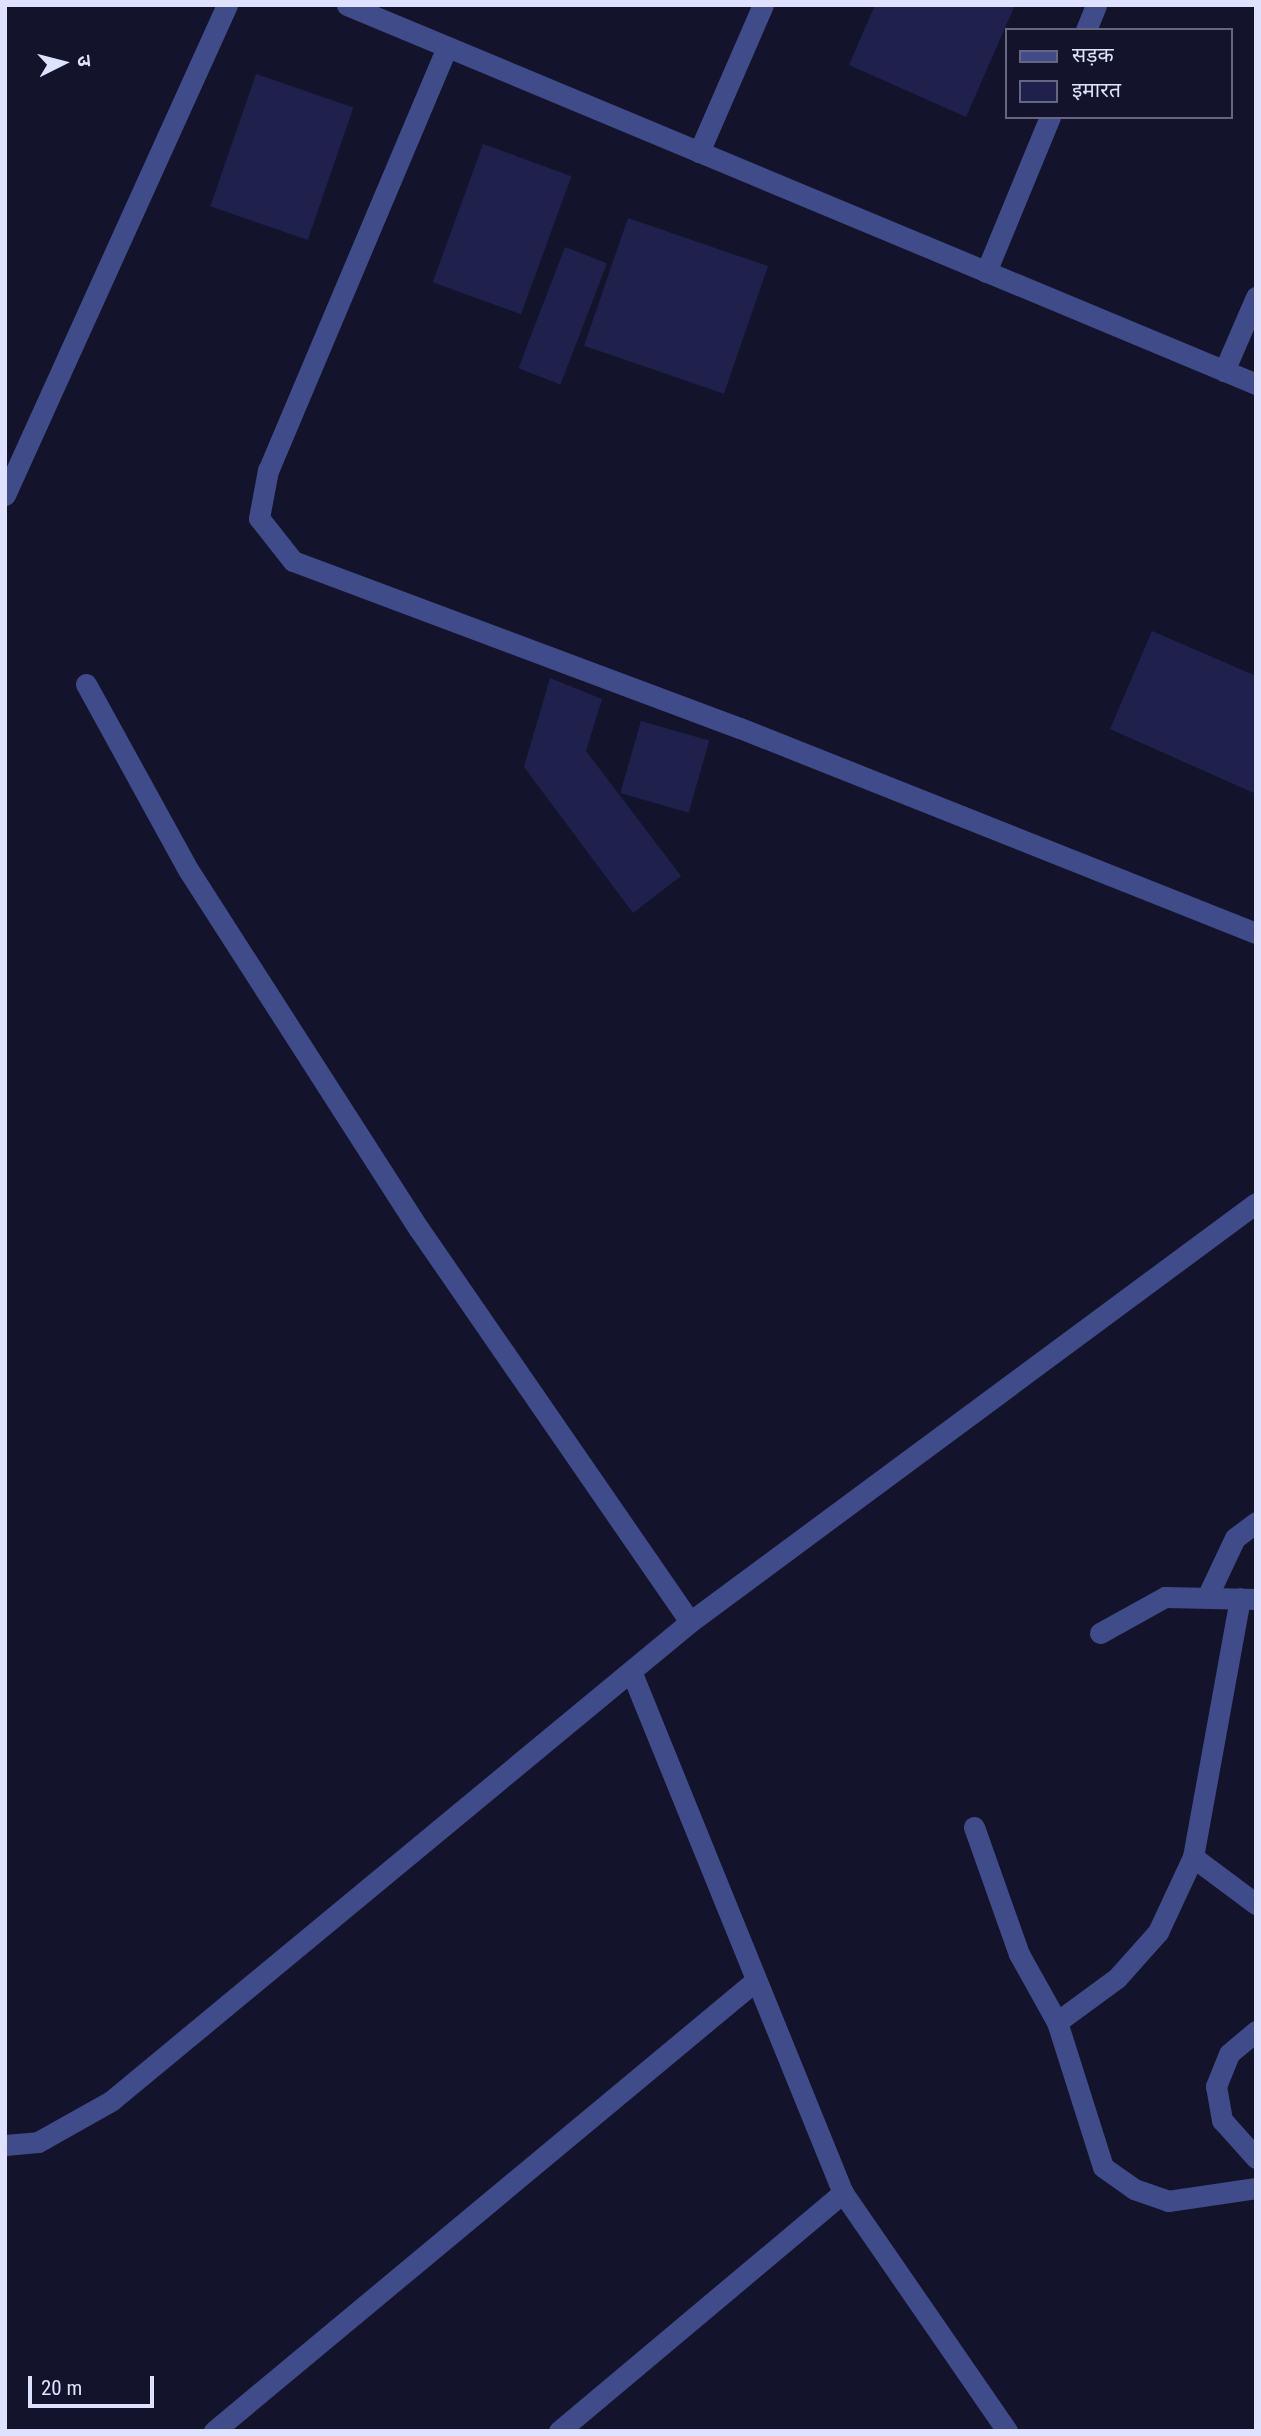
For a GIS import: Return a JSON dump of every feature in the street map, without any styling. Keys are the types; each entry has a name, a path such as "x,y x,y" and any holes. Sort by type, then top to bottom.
{"street":[{"path":"5,495 227,5"},
{"path":"347,5 1256,384"},
{"path":"699,152 763,5"},
{"path":"1087,28 1096,5"},
{"path":"447,47 268,470 259,518 293,561 740,728 1256,933"},
{"path":"986,272 1049,119"},
{"path":"1224,371 1256,297"},
{"path":"86,684 189,871 419,1229 690,1622"},
{"path":"5,2145 38,2142 111,2101 690,1622 1256,1203"},
{"path":"1208,1595 1235,1538 1256,1522"},
{"path":"1057,2022 1117,1978 1158,1932 1193,1857 1248,1598 1208,1595 1165,1597 1100,1633"},
{"path":"631,1671 755,1981 844,2193 1007,2431"},
{"path":"974,1827 1018,1954 1057,2022 1103,2167 1134,2189 1168,2201 1256,2188"},
{"path":"1193,1857 1256,1903"},
{"path":"214,2431 755,1981"},
{"path":"1256,2031 1229,2054 1216,2086 1222,2120 1256,2158"},
{"path":"559,2431 844,2193"}],"building":[{"path":"875,5 1015,5 966,117 849,65"},
{"path":"256,74 353,108 308,240 210,206"},
{"path":"483,144 571,176 521,314 433,282"},
{"path":"628,218 768,266 724,394 584,346"},
{"path":"565,247 607,263 560,384 518,368"},
{"path":"1152,631 1256,676 1256,794 1110,729"},
{"path":"550,678 602,699 586,751 681,876 633,913 524,767"},
{"path":"641,721 709,741 689,813 620,793"}]}
